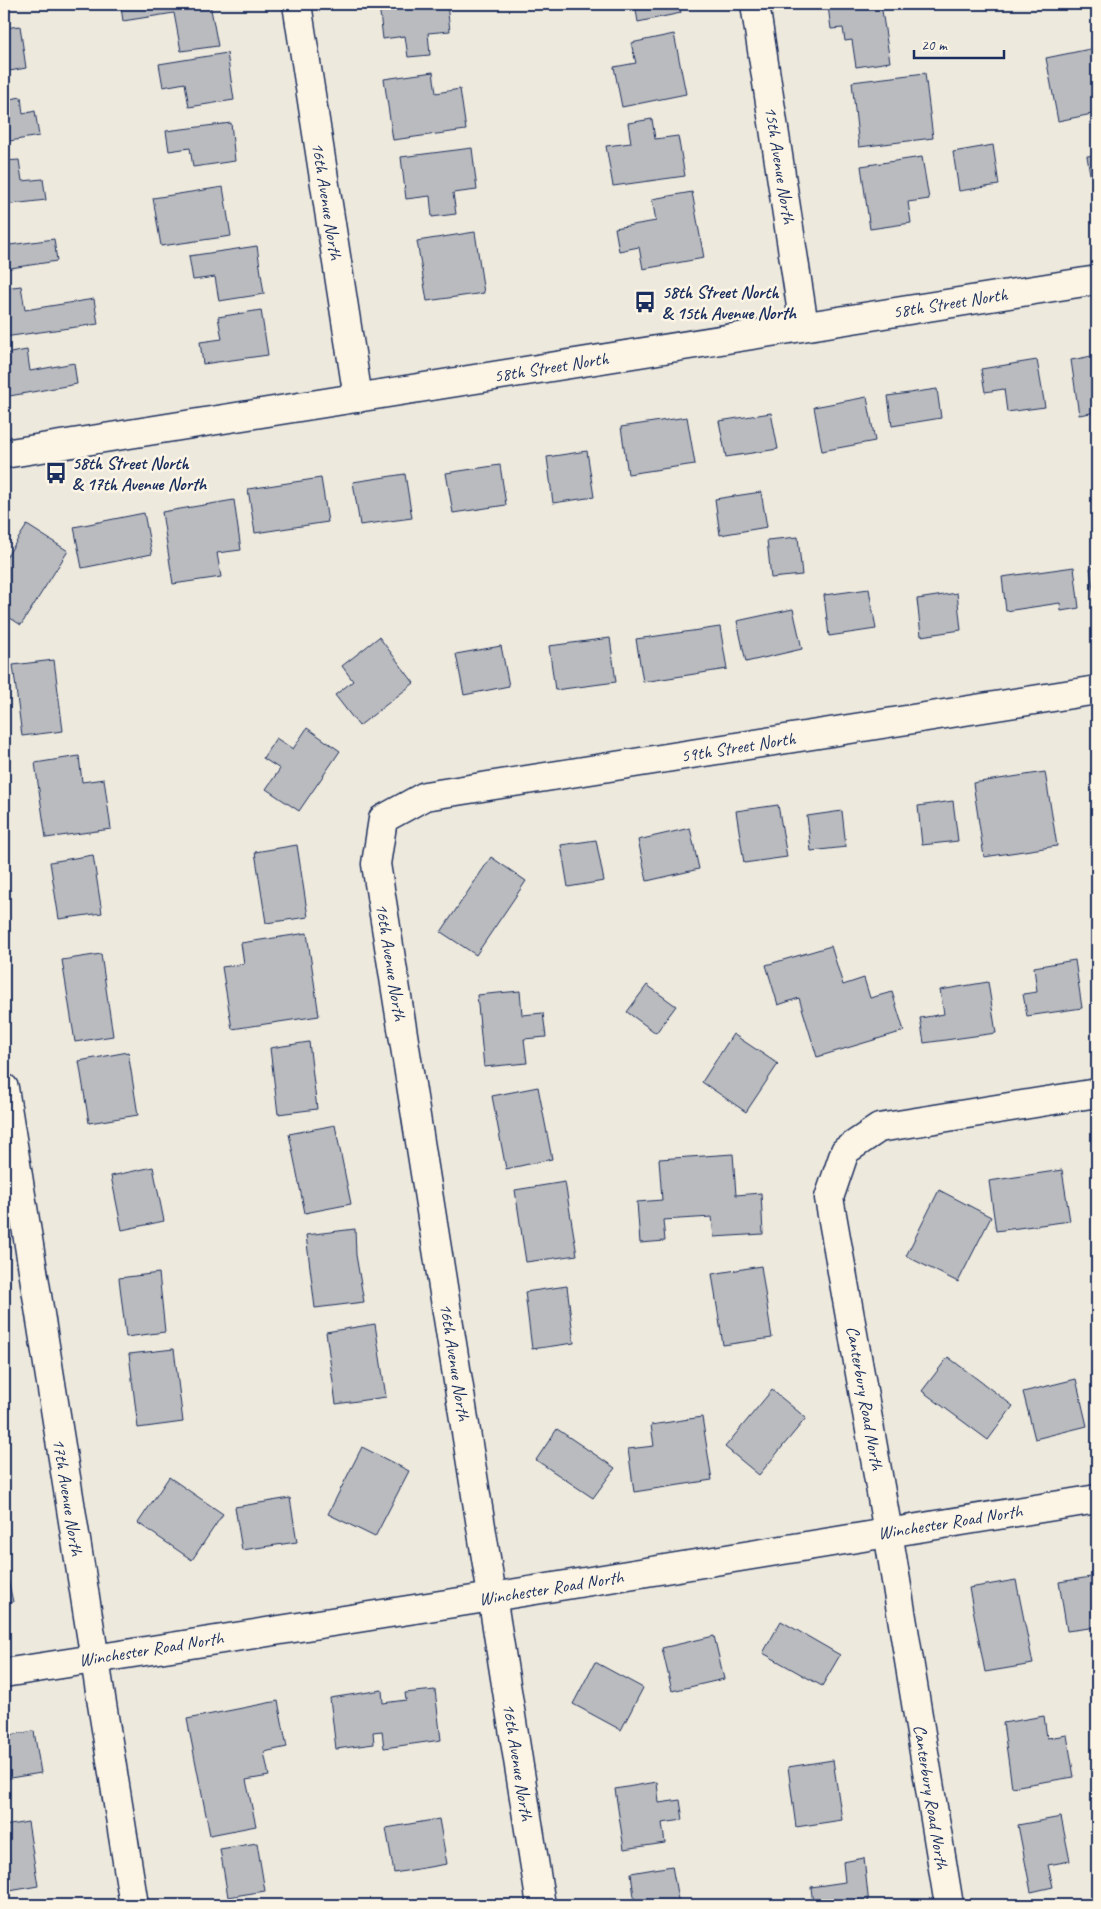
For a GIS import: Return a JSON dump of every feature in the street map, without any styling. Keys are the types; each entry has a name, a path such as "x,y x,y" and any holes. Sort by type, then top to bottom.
{"street":[{"name":"16th Avenue North","path":"296,4 358,398"},
{"name":"15th Avenue North","path":"755,4 804,326"},
{"name":"58th Street North","path":"4,454 1097,280"},
{"name":"59th Street North","path":"384,820 425,796 1097,690"},
{"name":"16th Avenue North","path":"384,820 376,864 541,1905"},
{"name":"17th Avenue North","path":"4,1088 134,1905"},
{"name":"Canterbury Road North","path":"948,1905 888,1532 829,1198 845,1151 879,1128 1097,1092"},
{"name":"Winchester Road North","path":"4,1673 492,1598 1097,1499"}],"building":[{"path":"136,4 210,4 218,46 181,51 174,13 123,21 121,7"},
{"path":"379,4 447,4 450,31 428,33 430,55 408,57 405,36 383,39"},
{"path":"635,4 679,4 681,13 638,22"},
{"path":"881,4 890,62 856,67 852,40 845,41 843,28 831,29 828,6"},
{"path":"1091,4 1097,4 1097,31 1096,31"},
{"path":"20,26 26,68 4,72 4,28"},
{"path":"674,34 686,94 622,107 614,67 636,63 631,43"},
{"path":"1095,48 1097,113 1058,121 1046,58"},
{"path":"227,53 234,100 189,107 185,83 163,87 159,64"},
{"path":"433,72 436,93 460,89 466,130 393,140 384,79"},
{"path":"925,73 933,138 859,147 852,82"},
{"path":"21,97 23,114 35,111 39,136 4,142 4,100"},
{"path":"652,119 655,139 678,136 685,176 613,186 606,146 631,143 628,123"},
{"path":"231,123 235,161 193,167 190,148 169,151 166,131"},
{"path":"993,145 999,185 959,191 953,152"},
{"path":"472,148 477,190 453,193 456,214 432,217 430,196 406,199 401,157"},
{"path":"1097,155 1097,179 1091,180 1087,156"},
{"path":"922,157 929,199 908,202 911,223 870,229 861,166"},
{"path":"19,160 22,181 43,179 46,200 4,205 4,161"},
{"path":"223,187 231,236 161,246 153,198"},
{"path":"692,192 704,258 643,269 639,247 619,251 615,228 656,221 652,199"},
{"path":"7,223 10,245 54,239 57,261 4,269 4,224"},
{"path":"475,232 484,293 427,301 417,241"},
{"path":"257,246 264,294 219,301 215,277 193,280 189,256"},
{"path":"21,286 25,310 94,299 98,324 4,337 4,288"},
{"path":"261,310 268,355 203,364 200,342 222,339 218,317"},
{"path":"27,350 30,371 74,363 77,384 4,397 4,354"},
{"path":"1097,355 1097,412 1079,415 1071,360"},
{"path":"1037,360 1045,407 1007,412 1004,389 985,392 981,369"},
{"path":"937,389 941,418 892,426 888,396"},
{"path":"867,397 875,441 822,451 814,407"},
{"path":"771,413 778,449 726,457 719,421"},
{"path":"687,417 695,464 628,474 621,427"},
{"path":"587,451 594,497 553,503 547,457"},
{"path":"500,465 506,505 453,513 446,473"},
{"path":"405,474 412,518 360,525 353,482"},
{"path":"321,478 328,522 255,533 248,489"},
{"path":"761,492 767,527 720,535 715,499"},
{"path":"234,500 241,550 217,553 221,577 173,584 162,512"},
{"path":"144,513 152,554 82,568 74,527"},
{"path":"27,525 68,551 21,625 4,614 4,561"},
{"path":"798,537 802,575 771,578 767,540"},
{"path":"1074,567 1079,608 1061,611 1060,603 1006,611 1002,577"},
{"path":"1097,567 1097,609 1096,609 1090,568"},
{"path":"869,589 876,629 829,636 824,595"},
{"path":"957,593 961,630 921,636 917,599"},
{"path":"793,609 802,649 746,662 737,621"},
{"path":"720,627 727,669 643,682 636,639"},
{"path":"379,637 414,683 359,726 335,695 353,681 342,666"},
{"path":"610,638 616,682 555,690 549,646"},
{"path":"501,646 509,686 464,695 456,654"},
{"path":"54,660 63,731 22,736 13,665"},
{"path":"307,728 340,751 299,811 266,789 280,769 263,758 276,738 293,749"},
{"path":"79,756 82,782 104,779 111,829 46,838 35,763"},
{"path":"1045,772 1057,846 984,857 973,783"},
{"path":"953,801 958,841 922,845 918,806"},
{"path":"778,805 787,857 744,863 736,811"},
{"path":"842,811 846,847 811,851 807,816"},
{"path":"690,828 699,869 647,881 638,840"},
{"path":"596,840 604,881 568,887 561,845"},
{"path":"297,845 308,917 266,923 255,852"},
{"path":"93,855 102,913 59,919 50,862"},
{"path":"491,857 526,881 476,955 441,932"},
{"path":"307,933 319,1016 232,1029 222,967 244,964 241,943"},
{"path":"831,946 843,985 864,978 870,998 892,992 904,1031 817,1057 799,998 778,1005 766,965"},
{"path":"101,954 113,1036 75,1042 62,960"},
{"path":"1075,960 1082,1008 1027,1016 1023,994 1037,992 1034,967"},
{"path":"988,982 996,1033 924,1043 920,1018 944,1014 940,990"},
{"path":"647,985 676,1006 656,1033 627,1012"},
{"path":"520,991 522,1015 543,1013 546,1037 524,1039 527,1063 484,1067 477,995"},
{"path":"733,1034 778,1064 746,1112 702,1082"},
{"path":"309,1042 317,1109 278,1114 270,1048"},
{"path":"128,1052 138,1115 89,1123 79,1061"},
{"path":"538,1087 552,1159 506,1169 492,1096"},
{"path":"335,1125 351,1204 305,1213 289,1134"},
{"path":"733,1154 736,1195 761,1193 763,1234 714,1237 712,1217 663,1220 665,1241 640,1243 637,1202 662,1200 659,1159"},
{"path":"153,1167 164,1221 122,1230 111,1176"},
{"path":"1062,1170 1070,1221 996,1231 989,1181"},
{"path":"565,1182 577,1255 526,1262 515,1190"},
{"path":"939,1190 991,1217 958,1282 906,1256"},
{"path":"355,1229 356,1255 364,1302 315,1308 306,1235"},
{"path":"761,1266 772,1338 723,1345 712,1274"},
{"path":"159,1273 165,1332 126,1337 119,1278"},
{"path":"567,1286 574,1343 532,1349 525,1292"},
{"path":"375,1324 386,1397 336,1404 326,1332"},
{"path":"174,1349 183,1422 138,1428 129,1354"},
{"path":"948,1357 1013,1406 988,1440 922,1391"},
{"path":"1076,1379 1087,1426 1035,1439 1023,1392"},
{"path":"772,1390 806,1418 759,1475 725,1447"},
{"path":"702,1417 712,1480 634,1492 628,1449 654,1446 651,1425"},
{"path":"557,1429 615,1468 593,1498 536,1460"},
{"path":"362,1447 409,1471 375,1537 328,1514"},
{"path":"169,1477 223,1514 192,1560 138,1523"},
{"path":"290,1498 297,1542 242,1550 235,1507"},
{"path":"4,1561 13,1602 4,1604"},
{"path":"1097,1576 1097,1627 1067,1631 1059,1582"},
{"path":"1016,1580 1033,1664 985,1672 969,1588"},
{"path":"781,1621 840,1655 822,1686 763,1653"},
{"path":"714,1636 724,1679 672,1691 662,1648"},
{"path":"595,1662 643,1688 621,1730 573,1704"},
{"path":"382,1690 383,1703 406,1700 405,1693 435,1690 441,1740 384,1748 382,1731 373,1732 374,1744 336,1749 330,1698"},
{"path":"278,1701 287,1747 264,1752 269,1776 246,1780 256,1826 210,1835 187,1719"},
{"path":"1044,1716 1047,1738 1067,1735 1074,1777 1012,1787 1003,1723"},
{"path":"34,1731 41,1773 4,1779 4,1736"},
{"path":"833,1760 842,1820 796,1827 788,1767"},
{"path":"657,1782 659,1803 680,1800 683,1820 662,1823 665,1843 624,1849 615,1789"},
{"path":"1061,1817 1070,1861 1048,1865 1053,1887 1031,1892 1018,1825"},
{"path":"439,1819 447,1864 394,1873 386,1828"},
{"path":"28,1822 38,1886 4,1892 4,1826"},
{"path":"257,1843 265,1891 228,1897 220,1849"},
{"path":"864,1858 869,1905 813,1905 811,1887 845,1882 843,1862"},
{"path":"672,1866 679,1905 635,1905 631,1873"}],"place":[{"name":"58th Street North & 15th Avenue North","path":"645,302"},
{"name":"58th Street North & 17th Avenue North","path":"56,473"}]}
